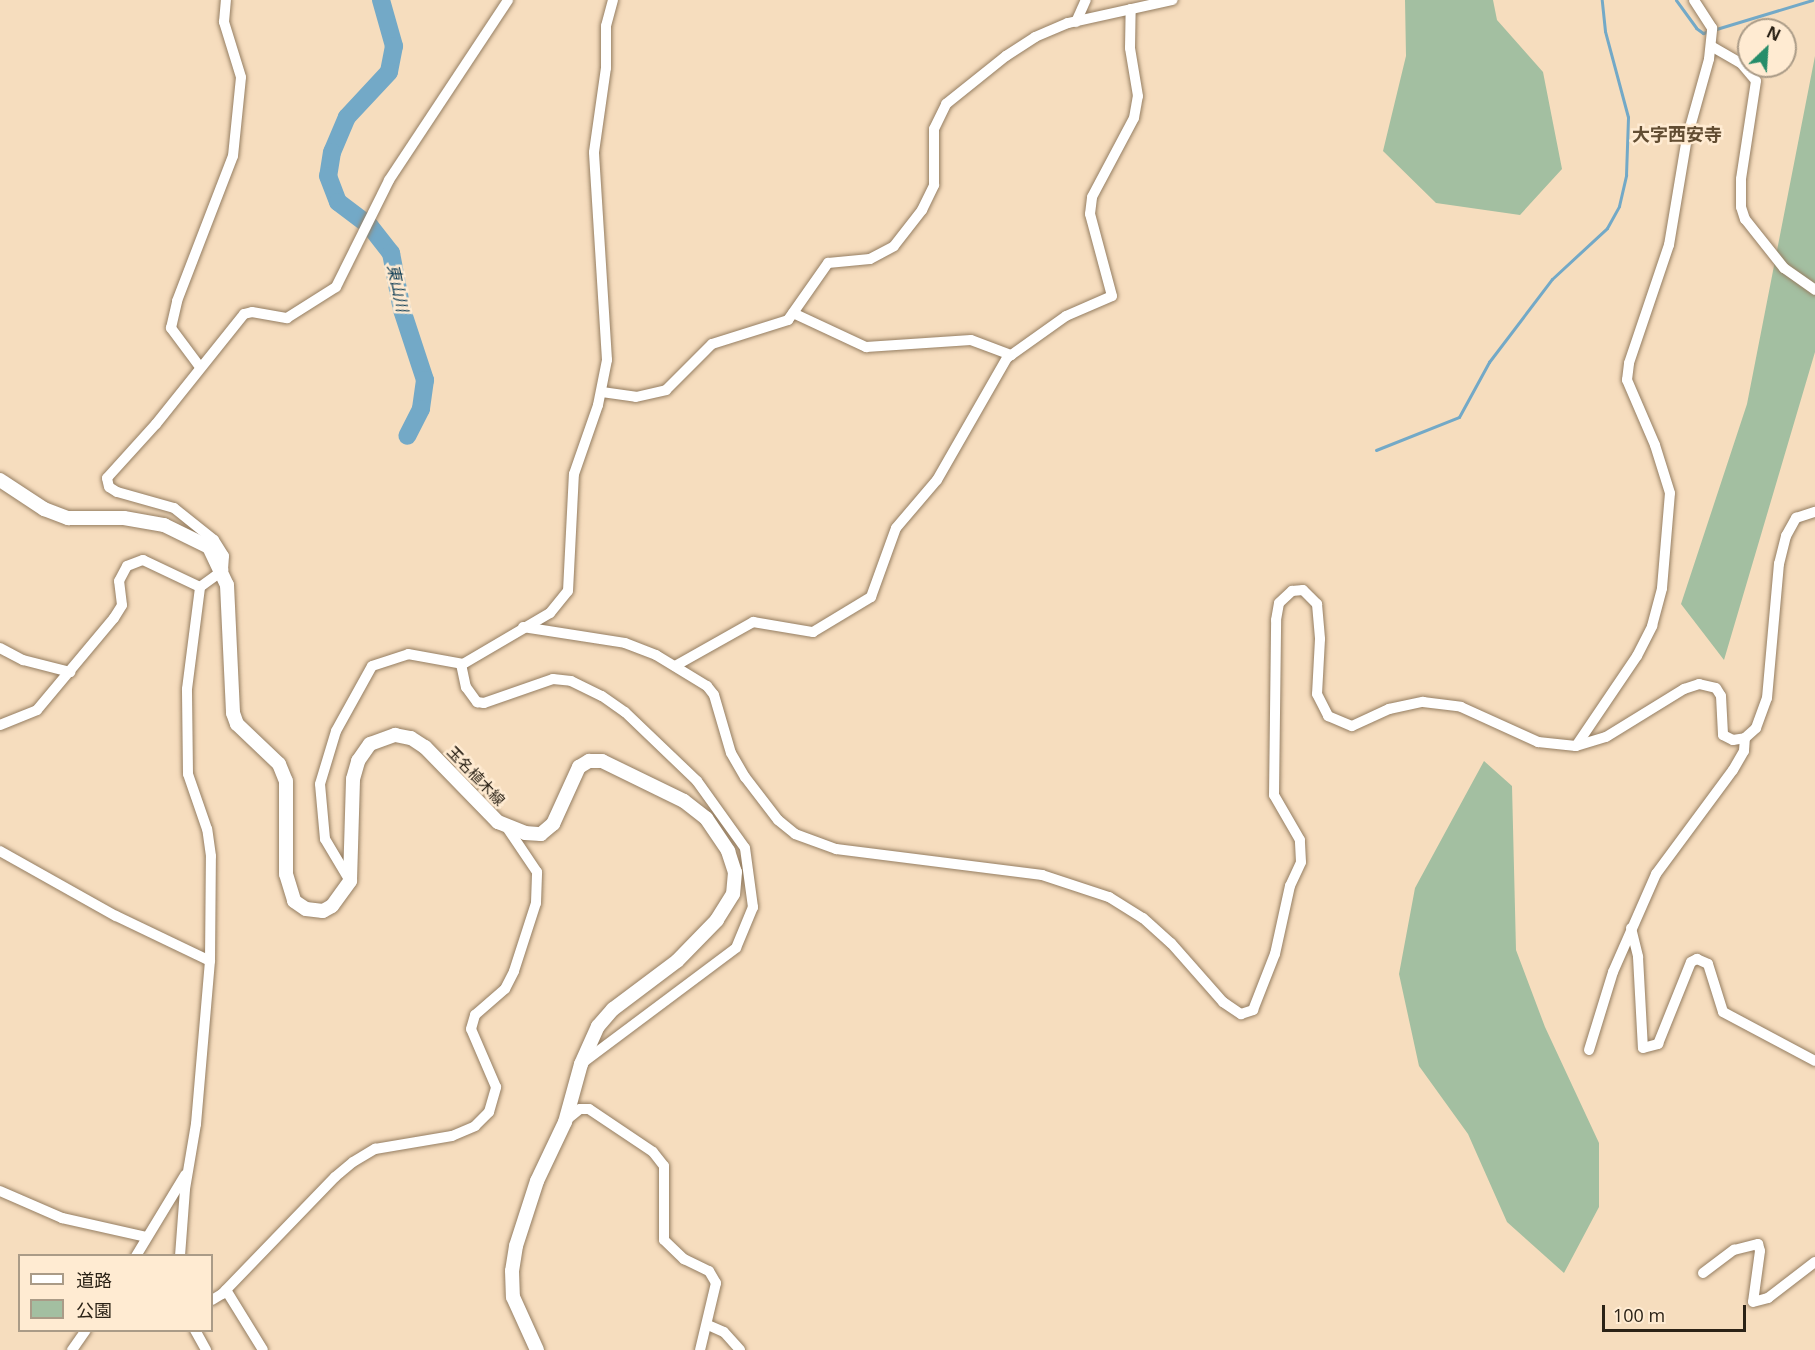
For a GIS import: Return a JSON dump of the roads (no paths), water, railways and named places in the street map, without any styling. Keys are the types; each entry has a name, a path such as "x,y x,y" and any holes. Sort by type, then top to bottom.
{"main road":[{"path":"0,480 44,509 68,518 124,518 164,525 209,546 223,570 227,585 233,713 237,724 279,764 286,781 286,874 294,901 306,909 323,911 332,906 350,881"},
{"name":"玉名植木線","path":"350,881 353,779 358,761 370,744 395,735 411,738 425,747 498,822 525,833 541,834 559,815 579,767 589,761 602,761 684,801 706,818 728,851 735,872 733,894 717,920 677,962 613,1009 598,1026 581,1064 565,1122 537,1181 512,1271 513,1297 537,1350"}],"street":[{"path":"200,367 171,328 177,301 233,156 241,77 224,22 226,0"},
{"path":"180,1254 188,1169 198,1113 210,961 211,856 207,829 188,774 187,689 200,587 223,570 224,556 214,540 189,518 156,501 117,492 109,487 107,478 156,424 244,314 252,312 287,318 336,287 389,180 508,0"},
{"path":"350,881 325,839 321,784 328,751 352,698 372,666 382,659 408,654 461,664 557,607 568,591 574,474 602,392 607,360 594,152 606,68 606,26 613,0"},
{"path":"1076,22 1086,0"},
{"path":"602,392 636,397 666,390 712,344 788,320 828,263 883,254 910,226 934,185 934,129 946,104 1035,37 1076,22 1173,0"},
{"path":"1576,746 1637,656 1652,626 1662,588 1670,493 1655,444 1627,380 1629,363 1669,245 1687,138 1711,46 1712,28 1694,0"},
{"path":"675,666 753,622 813,632 871,597 896,528 937,480 1011,355 1066,316 1112,296 1090,214 1092,197 1134,118 1138,96 1130,48 1131,9"},
{"path":"1711,46 1741,63 1756,81 1741,179 1741,207 1745,219 1784,268 1815,290"},
{"path":"793,313 866,347 971,340 1011,355"},
{"path":"523,627 625,644 675,666 707,686 714,695 731,753 745,777 770,811 795,834 836,849 1042,875 1109,897 1143,918 1172,942 1223,1002 1241,1014 1253,1010 1275,954 1290,886 1301,862 1300,840 1274,795 1276,620 1279,603 1292,591 1304,590 1317,604 1320,639 1317,694 1328,716 1352,726 1389,709 1423,702 1461,707 1538,742 1576,746 1606,737 1684,689 1699,684 1716,688 1721,696 1723,735 1733,740 1745,738 1756,728 1767,698 1776,587 1786,536 1796,518 1815,512"},
{"path":"0,725 37,710 70,672 122,605 119,581 128,566 143,561 200,587"},
{"path":"0,648 23,660 70,672"},
{"path":"461,664 466,687 477,702 553,679 571,681 602,696 697,781 745,848 753,907 736,948 581,1064"},
{"path":"1589,1050 1631,928 1656,874 1733,770 1744,751 1745,738"},
{"path":"213,1299 226,1290 353,1162 375,1149 452,1136 475,1126 489,1112 496,1087 471,1029 475,1015 505,988 514,971 536,903 537,872 514,832 498,822"},
{"path":"0,851 116,916 210,961"},
{"path":"1631,928 1638,957 1643,1047 1658,1044 1687,970 1697,959 1708,964 1723,1012 1815,1061"},
{"path":"565,1122 580,1109 589,1109 653,1152 664,1166 664,1240 684,1259 709,1271 716,1283 708,1325 700,1350"},
{"path":"137,1254 188,1169"},
{"path":"0,1191 62,1218 146,1237"},
{"path":"1703,1273 1734,1250 1758,1244 1761,1251 1753,1302 1768,1298 1815,1262"},
{"path":"226,1290 263,1350"},
{"path":"708,1325 724,1332 740,1350"},
{"path":"72,1350 85,1332"},
{"path":"196,1332 206,1350"}],"waterway":[{"name":"東山川","path":"381,0 394,46 389,72 347,117 332,152 328,176 338,202 369,225 391,253 402,310 425,380 421,409 407,436"},
{"path":"1376,450 1459,417 1489,362 1552,279 1607,228 1619,206 1626,175 1628,117 1605,31 1602,0"},
{"path":"1676,0 1696,28 1703,33 1812,0"}],"district":[{"name":"大字西安寺","path":"1677,134"}]}
